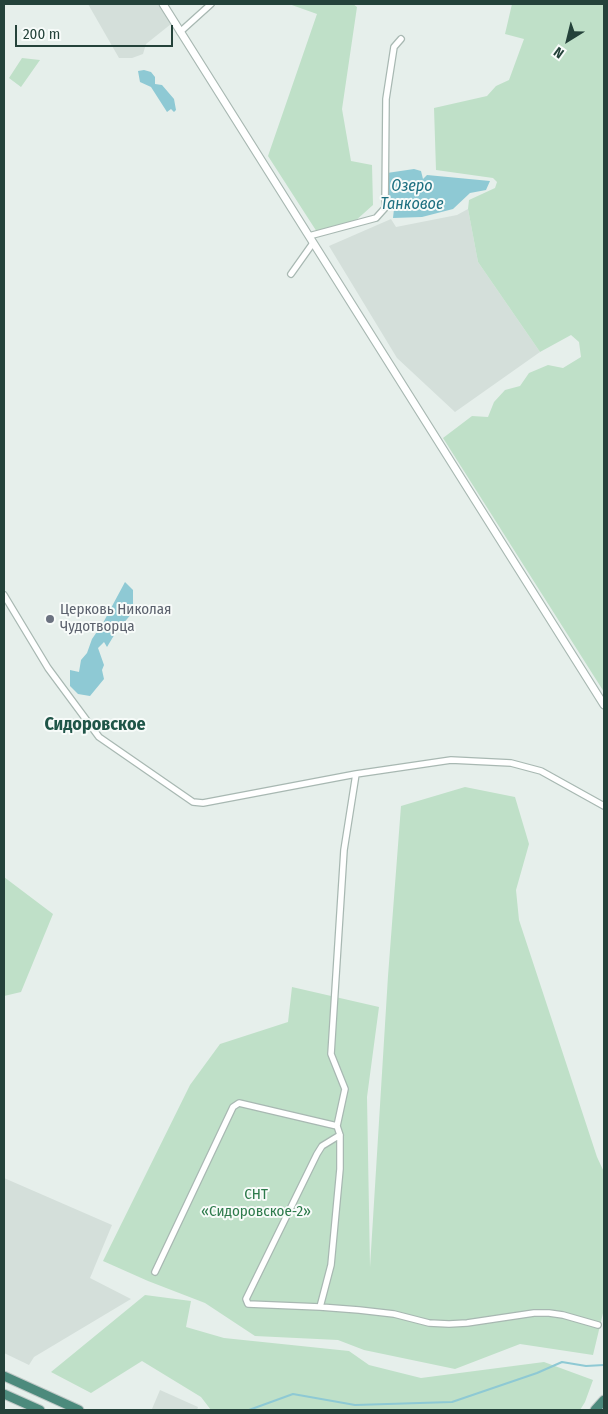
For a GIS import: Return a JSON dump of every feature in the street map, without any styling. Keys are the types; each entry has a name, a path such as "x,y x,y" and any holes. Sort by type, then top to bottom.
{"highway":[{"path":"4,1376 79,1410"},
{"path":"4,1394 40,1410"},
{"path":"595,1410 604,1400"}],"street":[{"path":"163,4 604,705"},
{"path":"180,32 211,4"},
{"path":"309,236 376,218 385,208 386,99 394,47 401,39"},
{"path":"291,274 313,243"},
{"path":"4,594 48,668 99,738 193,802 203,803 356,774 451,760 511,763 541,771 604,806"},
{"path":"320,1307 331,1265 340,1169 340,1135 337,1126 345,1089 331,1054 344,850 356,774"},
{"path":"155,1272 233,1107 239,1104 337,1126"},
{"path":"340,1135 322,1146 317,1154 246,1299 248,1304 320,1307 394,1314 430,1323 466,1323 534,1312 563,1315 598,1325"}],"shaded area":[{"path":"88,4 158,4 171,24 146,44 143,54 132,58 119,58"},
{"path":"468,209 478,262 540,352 455,412 397,358 329,246 391,219 396,227 457,215"},
{"path":"4,1178 112,1225 90,1278 131,1299 34,1357 29,1365 4,1353"},
{"path":"160,1390 198,1407 197,1410 152,1409"}],"green space":[{"path":"289,4 353,4 357,7 342,109 351,161 372,165 373,205 354,222 317,232 268,156 317,14"},
{"path":"512,4 604,4 604,692 443,438 472,416 488,417 494,402 505,390 520,386 529,373 548,365 563,368 581,357 579,342 571,335 540,352 478,262 468,209 469,200 495,188 497,182 493,178 436,170 434,108 487,96 496,86 509,80 524,39 505,34"},
{"path":"22,58 40,60 21,87 9,78"},
{"name":"СНТ «Сидоровское-2»","path":"465,787 515,797 529,844 516,890 519,920 597,1157 604,1172 604,1309 593,1355 520,1344 455,1369 364,1350 338,1340 255,1336 205,1303 103,1261 190,1085 220,1044 288,1022 292,987 379,1007 367,1097 370,1267 388,976 401,806"},
{"path":"4,877 53,914 21,992 4,996"},
{"path":"145,1295 191,1301 186,1327 224,1338 349,1351 369,1365 421,1378 544,1362 593,1380 580,1410 211,1410 201,1397 142,1361 91,1393 51,1372"}],"water":[{"path":"138,71 151,72 155,77 155,84 162,85 174,99 176,110 174,112 171,109 167,112 151,87 140,82"},
{"name":"Озеро Танковое","path":"414,169 421,171 423,179 427,175 490,181 486,190 470,193 453,209 422,217 393,218 394,209 387,195 387,173"},
{"path":"125,582 133,590 133,612 116,632 107,647 104,642 98,648 104,665 102,670 104,679 90,696 78,694 70,686 70,670 79,672 81,660 87,653 92,639 103,623"}],"waterway":[{"path":"249,1410 293,1394 355,1405 452,1402 537,1373 562,1362 586,1366 604,1365"}],"place":[{"name":"Церковь Николая Чудотворца","path":"50,619"}],"district":[{"name":"Сидоровское","path":"95,725"}]}
